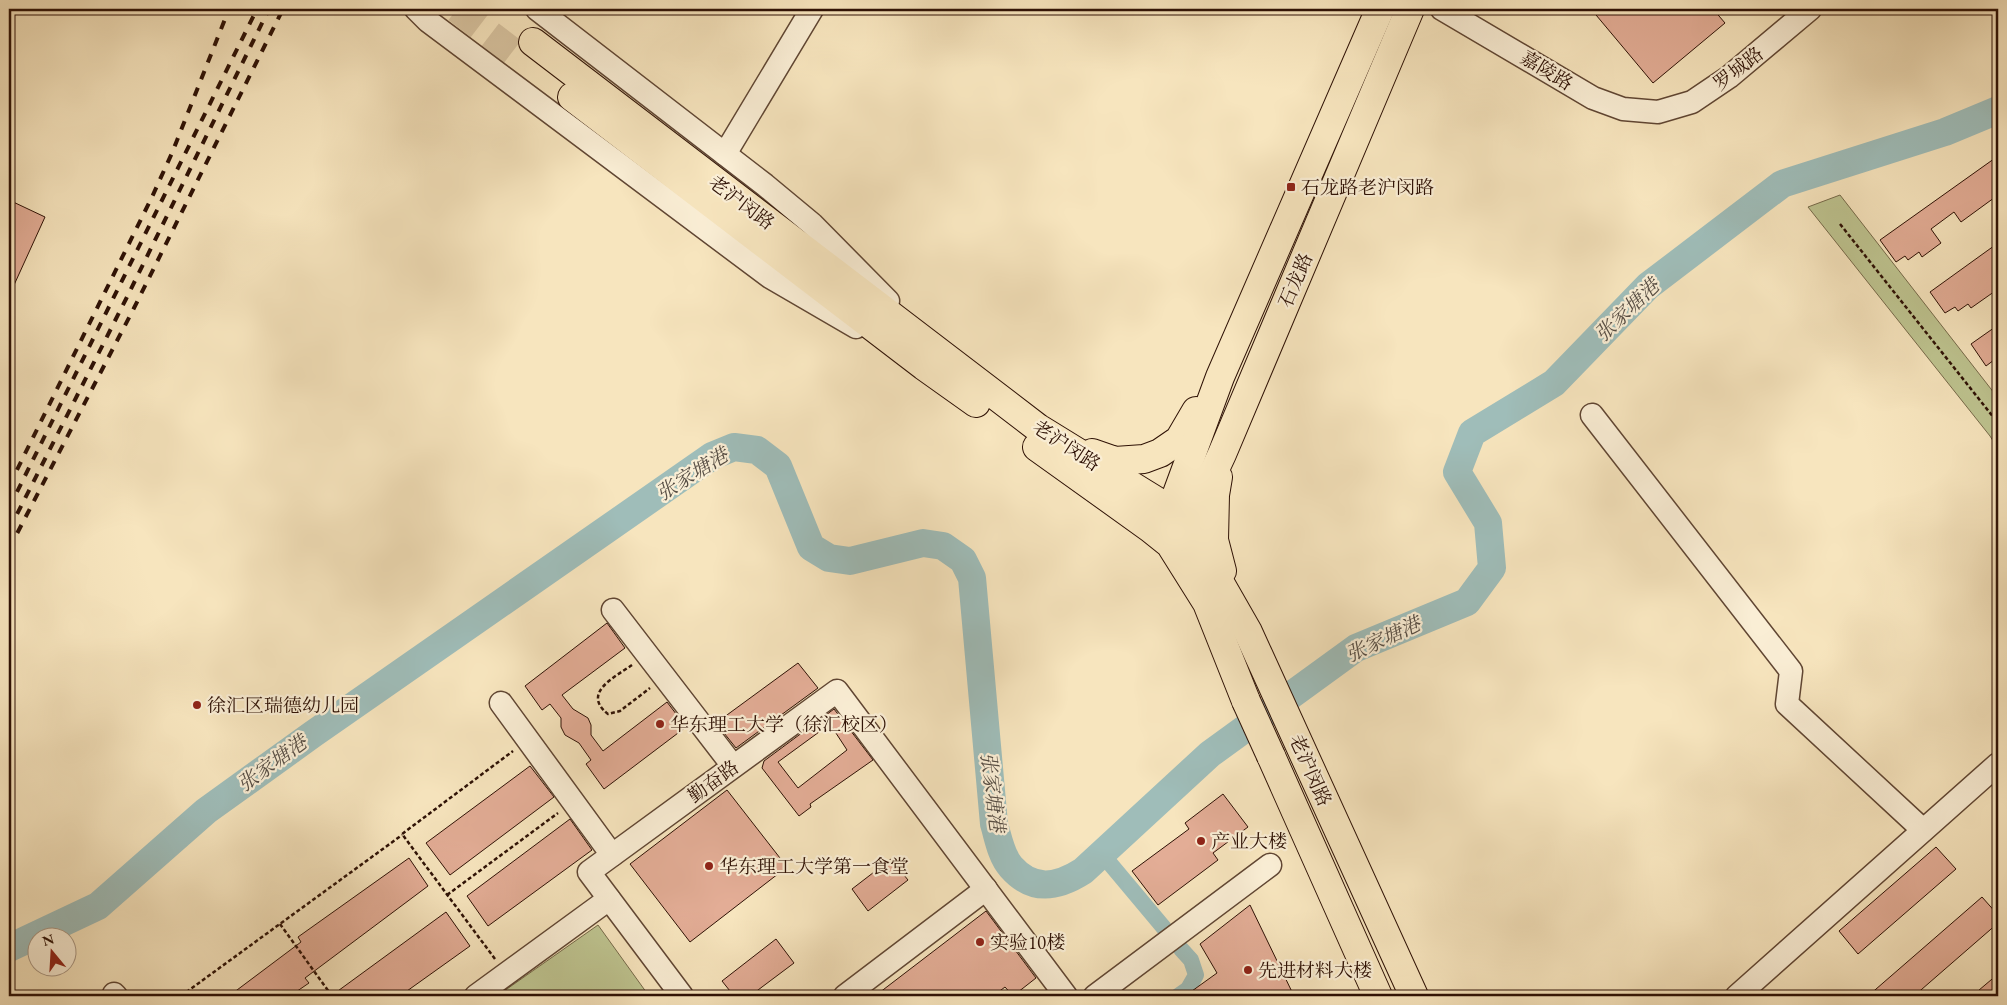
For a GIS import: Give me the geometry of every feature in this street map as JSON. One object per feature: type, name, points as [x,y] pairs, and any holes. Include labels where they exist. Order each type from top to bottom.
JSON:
[{"type":"main road","name":"石龙路","points":[[1170,527],[1220,377],[1380,9]]},
{"type":"main road","name":"石龙路","points":[[1170,527],[1222,454],[1410,9]]},
{"type":"main road","name":"老沪闵路","points":[[527,50],[930,358],[1170,527],[1207,603],[1246,702],[1378,996]]},
{"type":"main road","name":"老沪闵路","points":[[930,358],[1038,428],[1170,527],[1226,594],[1248,632],[1272,683],[1414,996]]},
{"type":"main road","points":[[1038,428],[1094,454],[1115,461],[1144,459],[1160,453],[1179,440],[1220,377]]},
{"type":"main road","points":[[1222,454],[1215,495],[1214,540],[1226,594]]},
{"type":"street","points":[[416,9],[428,21],[770,277],[930,358]]},
{"type":"street","points":[[537,9],[725,154],[812,224],[930,358]]},
{"type":"street","points":[[725,154],[812,9]]},
{"type":"street","name":"嘉陵路","points":[[1442,9],[1593,98],[1623,108],[1658,112]]},
{"type":"street","name":"罗城路","points":[[1658,112],[1692,102],[1729,77],[1810,9]]},
{"type":"street","points":[[1592,415],[1792,672],[1786,704],[1923,830]]},
{"type":"street","points":[[613,610],[733,766]]},
{"type":"street","name":"勤奋路","points":[[609,900],[589,872],[837,691],[986,889]]},
{"type":"street","points":[[501,703],[612,855]]},
{"type":"street","points":[[1737,996],[1998,764]]},
{"type":"street","points":[[1095,996],[1270,865]]},
{"type":"street","points":[[845,996],[986,889],[1066,996]]},
{"type":"street","points":[[476,996],[609,900],[682,996]]},
{"type":"path","points":[[1840,224],[1998,423]]},
{"type":"path","points":[[647,654],[602,688],[598,693],[597,701],[601,708],[608,714],[620,711],[665,677]]},
{"type":"path","points":[[181,996],[528,739]]},
{"type":"path","points":[[447,895],[573,802]]},
{"type":"path","points":[[402,834],[506,975]]},
{"type":"path","points":[[280,924],[332,996]]},
{"type":"green space","points":[[1840,195],[1998,398],[1998,449],[1990,436],[1808,207]]},
{"type":"green space","points":[[598,925],[649,996],[497,996]]},
{"type":"building","points":[[1591,9],[1713,9],[1725,23],[1653,83]]},
{"type":"building","points":[[1998,156],[1998,195],[1961,222],[1954,212],[1931,229],[1941,243],[1922,257],[1919,252],[1908,260],[1905,256],[1896,262],[1880,240]]},
{"type":"building","points":[[9,200],[45,217],[9,296]]},
{"type":"building","points":[[1998,243],[1998,289],[1971,308],[1968,304],[1958,311],[1955,307],[1945,313],[1930,292]]},
{"type":"building","points":[[1998,325],[1998,357],[1986,366],[1971,344]]},
{"type":"building","points":[[607,623],[625,648],[562,695],[573,709],[588,718],[591,725],[591,735],[603,751],[667,702],[686,727],[604,789],[586,764],[591,760],[579,743],[565,735],[561,727],[561,718],[550,704],[542,710],[525,686]]},
{"type":"building","points":[[798,663],[818,688],[736,748],[716,723]]},
{"type":"building","points":[[834,709],[873,760],[810,804],[811,807],[799,816],[762,768],[764,761]],"holes":[[[830,724],[847,750],[798,788],[778,762]]]},
{"type":"building","points":[[530,766],[554,797],[450,875],[426,843]]},
{"type":"building","name":"华东理工大学第一食堂","points":[[727,790],[787,867],[690,942],[630,864]]},
{"type":"building","name":"产业大楼","points":[[1223,794],[1248,827],[1213,853],[1218,860],[1158,905],[1132,871],[1189,829],[1185,823]]},
{"type":"building","points":[[570,819],[592,850],[488,926],[467,896]]},
{"type":"building","points":[[1936,847],[1956,869],[1858,954],[1839,931]]},
{"type":"building","points":[[409,858],[428,886],[305,978],[309,983],[290,996],[229,996],[301,942],[298,937]]},
{"type":"building","points":[[891,859],[908,880],[868,911],[852,889]]},
{"type":"building","points":[[1982,897],[1998,915],[1998,923],[1914,996],[1868,996]]},
{"type":"building","name":"先进材料大楼","points":[[1250,905],[1294,996],[1185,996],[1217,973],[1200,944]]},
{"type":"building","name":"实验10楼","points":[[986,911],[1036,978],[1013,996],[1005,987],[993,996],[875,996]]},
{"type":"building","points":[[446,912],[470,946],[400,996],[331,996]]},
{"type":"building","points":[[776,939],[794,963],[750,996],[734,996],[722,981]]},
{"type":"building","points":[[1998,974],[1998,996],[1972,996]]},
{"type":"waterway","name":"张家塘港","points":[[9,948],[98,906],[206,811],[313,734],[712,456],[734,447],[757,450],[778,466],[811,547],[829,558],[850,561],[923,543],[943,546],[963,560],[972,578],[994,824],[1000,846],[1011,867],[1028,880],[1046,884],[1064,881],[1083,871],[1210,754],[1356,648],[1467,602],[1492,568],[1488,523],[1457,472],[1472,433],[1554,383],[1648,286],[1782,184],[1945,132],[1998,110]]},
{"type":"waterway","points":[[1102,854],[1164,928]]},
{"type":"waterway","points":[[1178,996],[1188,989],[1196,975],[1191,960],[1181,949]]},
{"type":"tunnel","points":[[457,9],[521,58]]},
{"type":"railway","points":[[9,486],[152,197],[172,153],[229,9]]},
{"type":"railway","points":[[9,508],[257,9]]},
{"type":"railway","points":[[9,530],[126,299],[269,9]]},
{"type":"railway","points":[[9,549],[134,308],[283,9]]},
{"type":"place","name":"石龙路老沪闵路","points":[[1291,187]]},
{"type":"place","name":"徐汇区瑞德幼儿园","points":[[197,705]]},
{"type":"place","name":"华东理工大学（徐汇校区）","points":[[660,724]]},
{"type":"place","name":"产业大楼","points":[[1201,841]]},
{"type":"place","name":"华东理工大学第一食堂","points":[[709,866]]},
{"type":"place","name":"实验10楼","points":[[980,942]]},
{"type":"place","name":"先进材料大楼","points":[[1248,970]]}]
